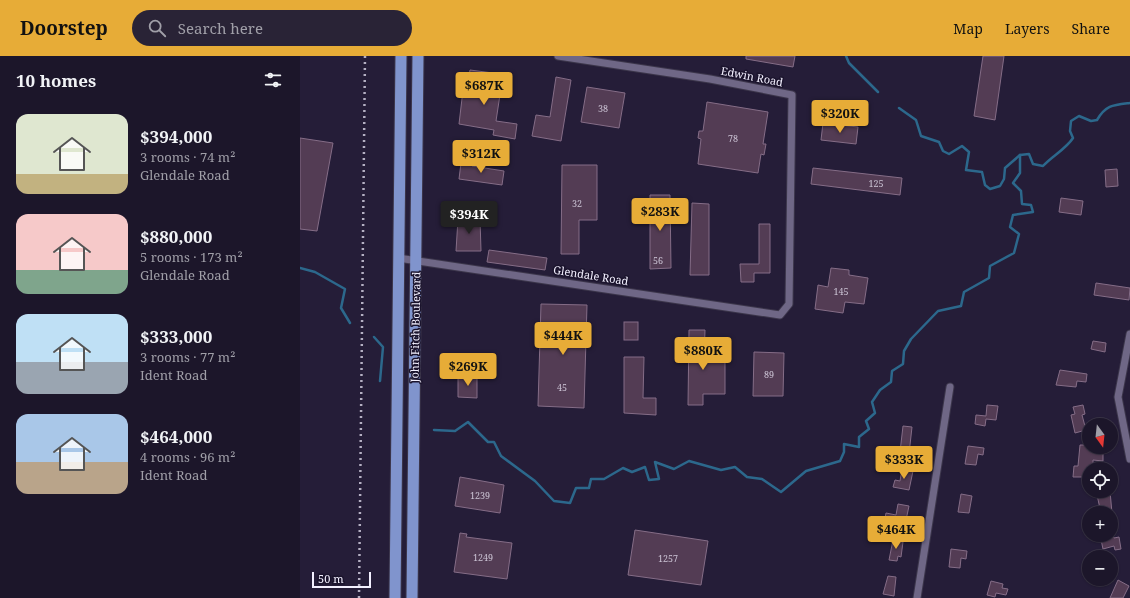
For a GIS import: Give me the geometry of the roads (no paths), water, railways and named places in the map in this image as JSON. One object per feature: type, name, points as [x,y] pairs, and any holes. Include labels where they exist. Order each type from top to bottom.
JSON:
[{"type":"highway","name":"John Fitch Boulevard","points":[[395,598],[400,56]]},
{"type":"highway","name":"John Fitch Boulevard","points":[[412,598],[418,56]]},
{"type":"street","name":"Edwin Road","points":[[558,56],[710,79],[792,95],[789,304],[780,315]]},
{"type":"street","name":"Glendale Road","points":[[398,258],[780,315]]},
{"type":"street","points":[[1130,334],[1118,397],[1130,459]]},
{"type":"street","points":[[917,598],[950,387]]},
{"type":"waterway","points":[[846,56],[849,63],[878,92]]},
{"type":"waterway","points":[[1020,155],[1029,154],[1033,164],[1043,166],[1067,146],[1073,138],[1070,131],[1071,121],[1079,116],[1091,121],[1097,120],[1100,115],[1110,107],[1130,103]]},
{"type":"waterway","points":[[899,108],[916,120],[921,136],[939,142],[943,151],[949,154],[962,146],[969,152],[966,170],[982,172],[985,185],[990,189],[1000,186],[1004,179],[1005,168],[1020,155]]},
{"type":"waterway","points":[[434,430],[455,431],[468,422],[488,442],[494,442],[501,456],[535,481],[554,501],[570,503],[576,488],[589,488],[591,479],[604,479],[623,468],[632,472],[645,467],[649,480],[659,479],[655,462],[674,469],[689,461],[721,470],[735,467],[747,477],[762,479],[781,492],[806,471],[840,461],[844,452],[844,444],[859,447],[859,437],[869,429],[866,421],[875,413],[872,402],[880,390],[891,382],[892,371],[903,364],[904,351],[911,339],[938,311],[961,306],[964,292],[989,278],[990,266],[1014,253],[1019,234],[1010,227],[1013,215],[1033,212],[1031,205],[1022,204],[1021,191],[1013,183],[1020,173],[1020,155]]},
{"type":"waterway","points":[[300,268],[315,272],[345,289],[341,308],[350,323]]},
{"type":"waterway","points":[[374,337],[383,347],[380,381]]},
{"type":"railway","points":[[359,598],[365,56]]}]
